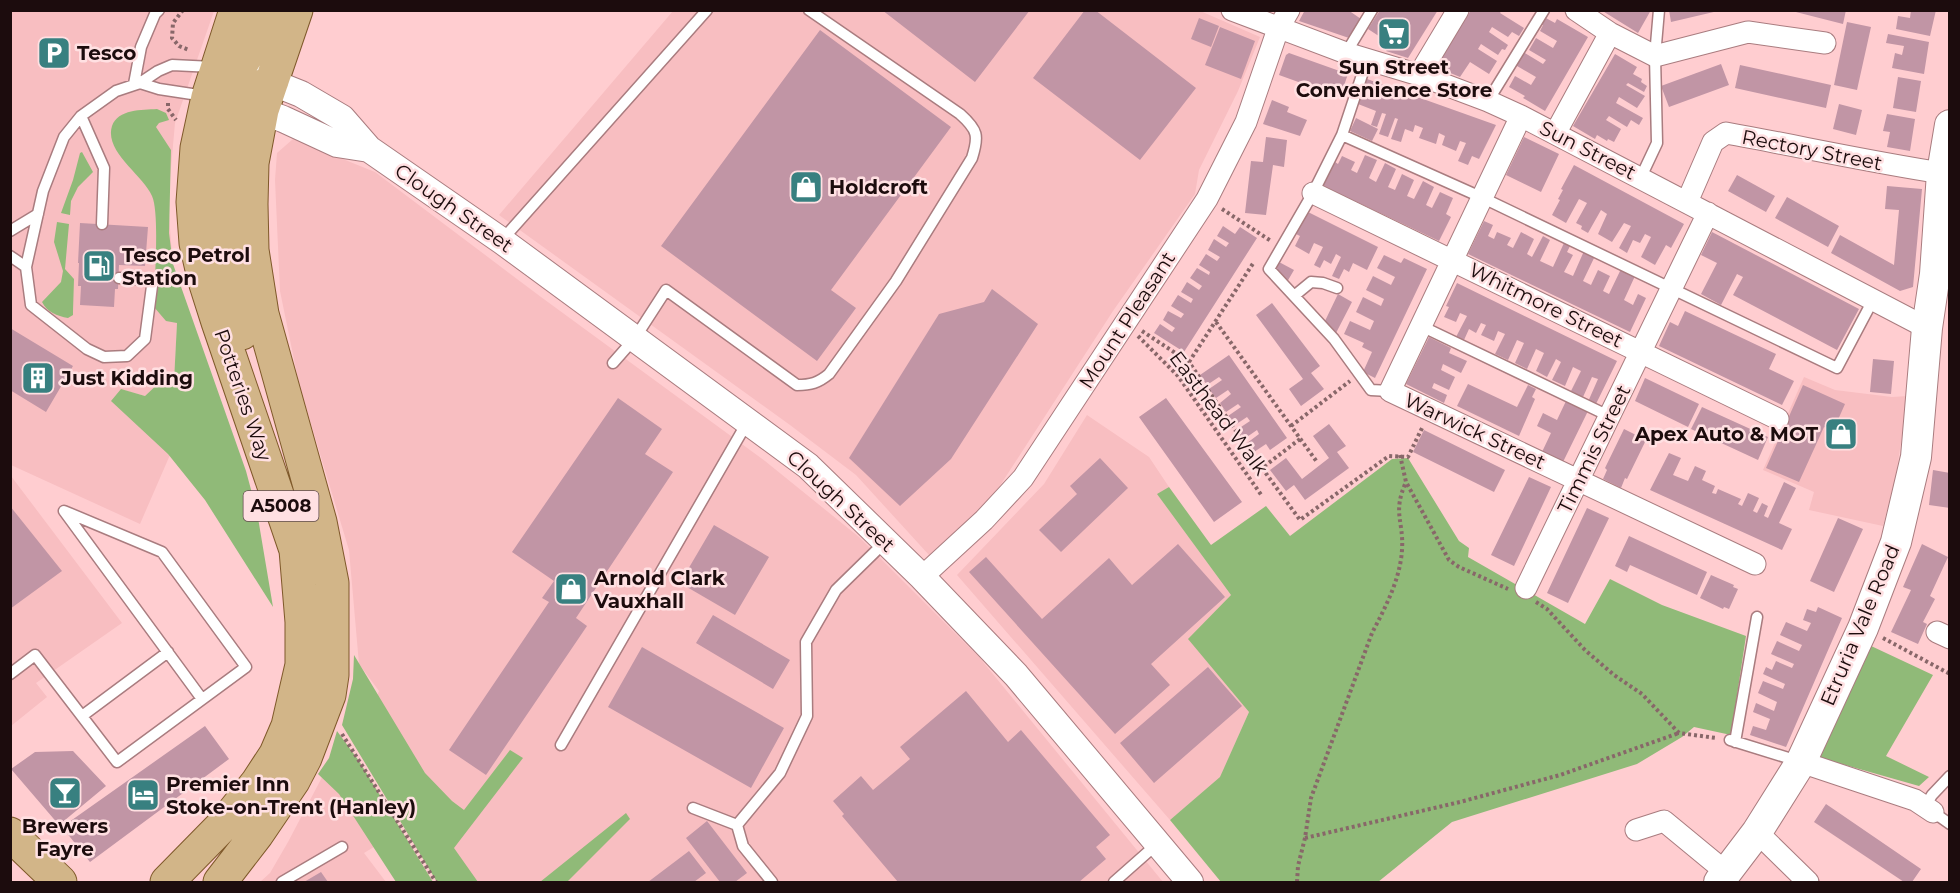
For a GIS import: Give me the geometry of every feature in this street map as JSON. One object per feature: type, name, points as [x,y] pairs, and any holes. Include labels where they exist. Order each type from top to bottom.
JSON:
[{"type":"main road","name":"Potteries Way","points":[[167,882],[223,825],[257,783],[276,754],[288,726],[302,665],[302,622],[296,550],[218,322],[196,243],[194,202],[197,148],[221,78],[236,10]]},
{"type":"main road","name":"A5008","points":[[221,78],[260,32],[266,10]]},
{"type":"main road","name":"A5008","points":[[292,25],[258,98],[232,124],[228,146],[225,204],[230,278],[252,377],[278,468],[296,550]]},
{"type":"main road","name":"Potteries Way","points":[[220,882],[257,834],[293,781],[325,708],[332,675],[332,584],[320,522],[262,315],[252,250],[252,163],[258,98]]},
{"type":"main road","name":"Etruria Vale Road","points":[[1723,878],[1757,832],[1801,762],[1863,628],[1896,542],[1916,457],[1927,328],[1944,237],[1942,173],[1950,125]]},
{"type":"main road","points":[[10,834],[60,882]]},
{"type":"main road","points":[[202,882],[257,834]]},
{"type":"main road","points":[[10,856],[29,882]]},
{"type":"street","name":"Sun Street","points":[[1232,10],[1346,54],[1419,75],[1488,101],[1556,132],[1927,328]]},
{"type":"street","name":"Mount Pleasant","points":[[922,577],[984,520],[1023,478],[1207,199],[1246,122],[1278,29],[1289,10]]},
{"type":"street","points":[[1419,75],[1458,10]]},
{"type":"street","points":[[1576,10],[1610,33],[1655,56],[1748,32],[1825,43]]},
{"type":"street","points":[[1556,132],[1610,33]]},
{"type":"street","name":"Clough Street","points":[[221,78],[258,98]]},
{"type":"street","name":"Clough Street","points":[[221,78],[337,144],[369,149],[502,241],[808,466],[922,577],[1016,675],[1190,882]]},
{"type":"street","points":[[1390,391],[1521,116]]},
{"type":"street","name":"Rectory Street","points":[[1688,201],[1713,142],[1726,133],[1942,173]]},
{"type":"street","name":"Whitmore Street","points":[[1313,193],[1778,419]]},
{"type":"street","name":"Timmis Street","points":[[1523,593],[1708,213]]},
{"type":"street","name":"Warwick Street","points":[[1390,391],[1755,564]]},
{"type":"street","points":[[1801,762],[1915,800],[1936,814]]},
{"type":"street","points":[[1636,830],[1664,820],[1723,878]]},
{"type":"street","points":[[1757,832],[1808,882]]},
{"type":"lane","points":[[137,83],[141,47],[155,14],[159,10]]},
{"type":"lane","points":[[502,241],[707,10]]},
{"type":"lane","points":[[613,363],[635,338],[666,290],[797,385],[810,385],[820,381],[830,374],[896,281],[972,159],[978,140],[971,124],[960,114],[809,10]]},
{"type":"lane","points":[[1346,54],[1372,10]]},
{"type":"lane","points":[[1488,101],[1544,10]]},
{"type":"lane","points":[[1641,177],[1657,143],[1655,56],[1659,10]]},
{"type":"lane","points":[[1366,60],[1342,135],[1313,193],[1269,268],[1334,339],[1371,390],[1390,391]]},
{"type":"lane","points":[[119,278],[148,280],[152,286],[145,339],[127,356],[104,357],[87,349],[31,305],[26,267],[43,191],[64,137],[81,116],[116,91],[137,83],[158,70],[172,65],[221,78]]},
{"type":"lane","points":[[137,83],[159,89],[221,78]]},
{"type":"lane","points":[[81,116],[104,168],[102,224]]},
{"type":"lane","points":[[1342,135],[1483,198],[1837,369],[1873,300]]},
{"type":"lane","points":[[10,231],[38,214]]},
{"type":"lane","points":[[10,256],[26,267]]},
{"type":"lane","points":[[10,266],[26,267]]},
{"type":"lane","points":[[1294,296],[1311,282],[1337,288]]},
{"type":"lane","points":[[1421,326],[1609,416]]},
{"type":"lane","points":[[561,745],[748,421]]},
{"type":"lane","points":[[10,674],[35,655],[117,762],[246,667],[162,552],[64,511],[202,699]]},
{"type":"lane","points":[[737,825],[780,773],[807,716],[806,642],[836,590],[885,541]]},
{"type":"lane","points":[[1757,617],[1732,741],[1801,762]]},
{"type":"lane","points":[[82,716],[168,652]]},
{"type":"lane","points":[[1936,814],[1950,776]]},
{"type":"lane","points":[[693,808],[737,825]]},
{"type":"lane","points":[[737,825],[743,846],[770,882]]},
{"type":"lane","points":[[1114,882],[1157,844]]},
{"type":"lane","points":[[282,882],[342,847]]},
{"type":"path","points":[[183,10],[173,23],[172,38],[179,46],[187,49]]},
{"type":"path","points":[[1207,199],[1268,240],[1284,243]]},
{"type":"path","points":[[1189,362],[1257,258]]},
{"type":"path","points":[[1126,322],[1189,362],[1255,459]]},
{"type":"path","name":"Easthead Walk","points":[[1126,322],[1178,376],[1262,496]]},
{"type":"path","points":[[1216,322],[1317,462]]},
{"type":"path","points":[[1291,426],[1360,374]]},
{"type":"path","points":[[1300,439],[1262,468],[1300,520],[1389,456],[1408,457],[1431,410]]},
{"type":"path","points":[[1400,455],[1406,482],[1449,560],[1459,567],[1523,593],[1547,609],[1585,650],[1614,675],[1642,694],[1679,733]]},
{"type":"path","points":[[1297,882],[1311,798],[1372,633],[1385,608],[1399,570],[1402,550],[1398,512],[1400,497],[1406,482]]},
{"type":"path","points":[[1863,628],[1950,674]]},
{"type":"path","points":[[325,708],[436,882]]},
{"type":"path","points":[[1305,838],[1460,802],[1560,775],[1679,733],[1732,741]]},
{"type":"shaded area","points":[[1198,10],[1260,37],[1238,91],[1199,170],[1195,194],[1113,311],[992,498],[929,555],[856,475],[499,215],[673,11]]},
{"type":"shaded area","points":[[11,11],[214,11],[175,123],[168,201],[177,323],[174,382],[162,380],[145,396],[123,390],[173,448],[140,524],[11,465]]},
{"type":"shaded area","points":[[293,139],[375,172],[765,461],[859,537],[979,657],[1163,882],[472,882],[374,704],[379,691],[359,664],[349,550],[299,384],[280,291],[275,180],[277,153]]},
{"type":"shaded area","name":"Apex Auto & MOT","points":[[1804,377],[1835,390],[1892,397],[1908,396],[1896,475],[1883,526],[1809,510],[1814,492],[1763,470]]},
{"type":"shaded area","points":[[1087,415],[1149,457],[1169,487],[1158,495],[1231,595],[1189,639],[1249,712],[1220,778],[1170,820],[957,575],[1044,484]]},
{"type":"shaded area","points":[[11,476],[122,623],[36,683],[47,697],[11,726]]},
{"type":"shaded area","points":[[330,762],[382,842],[364,853],[386,882],[260,882],[270,873]]},
{"type":"green space","points":[[157,109],[166,113],[169,120],[159,123],[156,127],[171,150],[169,233],[173,264],[246,471],[257,512],[273,607],[205,500],[168,454],[111,401],[121,389],[145,396],[162,380],[174,381],[177,323],[166,321],[154,307],[156,218],[152,196],[119,154],[111,136],[112,126],[119,116],[138,110]]},
{"type":"green space","points":[[82,152],[93,172],[78,187],[71,201],[70,215],[61,213],[80,153]]},
{"type":"green space","points":[[57,222],[69,224],[65,269],[74,279],[73,315],[68,318],[53,313],[42,302],[61,282],[63,271],[54,242]]},
{"type":"green space","points":[[1408,458],[1459,541],[1469,548],[1468,557],[1585,624],[1610,579],[1662,605],[1746,636],[1731,735],[1694,727],[1682,737],[1637,764],[1452,822],[1378,882],[1221,882],[1170,820],[1220,777],[1249,712],[1188,639],[1231,595],[1157,494],[1169,487],[1211,545],[1266,506],[1290,536],[1392,459]]},
{"type":"green space","points":[[1869,645],[1933,675],[1886,756],[1929,777],[1919,786],[1817,757]]},
{"type":"green space","points":[[354,655],[425,773],[464,810],[510,750],[523,758],[454,848],[478,882],[437,882],[342,725],[353,679]]},
{"type":"green space","points":[[337,731],[359,761],[433,882],[396,882],[339,794],[318,774],[329,758]]},
{"type":"green space","points":[[626,813],[630,819],[567,882],[540,882]]},
{"type":"building","points":[[882,10],[1030,10],[975,82]]},
{"type":"building","points":[[1085,10],[1095,10],[1196,88],[1140,160],[1033,78]]},
{"type":"building","points":[[1305,10],[1348,10],[1361,19],[1349,38],[1299,21]]},
{"type":"building","points":[[1380,10],[1438,10],[1408,58],[1386,51],[1391,44],[1368,29]]},
{"type":"building","points":[[1471,10],[1502,10],[1500,13],[1524,28],[1519,36],[1512,32],[1508,37],[1492,27],[1489,32],[1508,45],[1505,50],[1502,49],[1498,55],[1481,44],[1478,49],[1497,61],[1489,74],[1470,62],[1460,77],[1436,67]]},
{"type":"building","points":[[1601,10],[1651,10],[1638,33]]},
{"type":"building","points":[[1669,10],[1718,10],[1718,11],[1671,22]]},
{"type":"building","points":[[1788,10],[1846,10],[1843,24]]},
{"type":"building","points":[[1911,10],[1936,10],[1930,36],[1896,29],[1898,16],[1910,18]]},
{"type":"building","points":[[1544,17],[1555,23],[1557,19],[1588,37],[1545,111],[1509,87],[1515,76],[1531,85],[1536,77],[1512,63],[1520,50],[1543,64],[1546,60],[1529,50],[1536,38],[1553,48],[1557,41],[1540,31],[1543,25],[1540,24]]},
{"type":"building","points":[[1199,18],[1219,26],[1211,47],[1191,39]]},
{"type":"building","points":[[1847,22],[1871,27],[1857,90],[1834,85]]},
{"type":"building","points":[[1220,27],[1255,41],[1241,79],[1205,65]]},
{"type":"building","name":"Holdcroft","points":[[820,30],[951,127],[831,290],[856,308],[817,361],[661,246]]},
{"type":"building","points":[[1888,34],[1929,42],[1924,74],[1892,68],[1895,53],[1902,55],[1904,46],[1886,43]]},
{"type":"building","points":[[1289,53],[1348,74],[1340,97],[1279,75],[1286,55]]},
{"type":"building","points":[[1615,54],[1637,67],[1633,74],[1642,79],[1641,82],[1647,86],[1644,92],[1628,83],[1626,85],[1645,96],[1637,108],[1619,97],[1616,103],[1643,118],[1639,125],[1631,120],[1627,127],[1609,116],[1606,120],[1621,129],[1614,142],[1597,135],[1595,139],[1573,126]]},
{"type":"building","points":[[1721,64],[1729,85],[1669,107],[1661,86]]},
{"type":"building","points":[[1740,65],[1831,85],[1826,108],[1735,88]]},
{"type":"building","points":[[1898,77],[1921,81],[1916,112],[1893,108]]},
{"type":"building","points":[[1367,79],[1496,125],[1479,159],[1472,156],[1468,165],[1458,161],[1466,143],[1460,141],[1456,151],[1442,145],[1445,136],[1439,133],[1436,144],[1419,138],[1423,128],[1415,125],[1413,132],[1405,129],[1401,142],[1391,139],[1398,119],[1395,118],[1388,137],[1379,134],[1386,114],[1382,113],[1377,127],[1371,125],[1376,111],[1358,104]]},
{"type":"building","points":[[1272,100],[1289,107],[1287,112],[1307,120],[1300,136],[1263,124]]},
{"type":"building","points":[[1839,104],[1862,110],[1856,135],[1833,129]]},
{"type":"building","points":[[1887,114],[1915,119],[1910,151],[1887,147],[1890,132],[1883,131]]},
{"type":"building","points":[[1356,118],[1378,129],[1372,141],[1350,131]]},
{"type":"building","points":[[1266,137],[1287,140],[1284,167],[1273,165],[1266,215],[1245,213],[1251,161],[1263,162]]},
{"type":"building","points":[[1524,137],[1559,154],[1541,192],[1506,175]]},
{"type":"building","points":[[1365,155],[1377,160],[1369,178],[1376,182],[1385,163],[1396,169],[1388,187],[1395,190],[1402,174],[1414,180],[1407,196],[1414,199],[1423,181],[1434,187],[1426,205],[1432,208],[1440,192],[1453,198],[1446,214],[1451,217],[1439,241],[1323,186],[1335,162],[1338,164],[1342,156],[1355,162],[1351,170],[1357,173]]},
{"type":"building","points":[[1574,165],[1684,224],[1671,248],[1666,245],[1655,265],[1641,257],[1651,237],[1645,234],[1640,243],[1633,240],[1627,253],[1619,248],[1631,226],[1624,223],[1612,242],[1598,234],[1607,214],[1601,210],[1588,233],[1581,229],[1582,226],[1576,223],[1587,203],[1579,199],[1566,223],[1552,215],[1560,200],[1558,199],[1563,190],[1561,189]]},
{"type":"building","points":[[1737,175],[1775,196],[1766,212],[1728,191]]},
{"type":"building","points":[[1887,186],[1922,189],[1913,287],[1900,291],[1831,253],[1840,235],[1894,265],[1899,210],[1885,209]]},
{"type":"building","points":[[1787,197],[1839,226],[1828,247],[1775,218]]},
{"type":"building","points":[[1306,211],[1378,247],[1367,270],[1353,263],[1349,272],[1344,269],[1339,279],[1332,276],[1341,257],[1336,254],[1331,264],[1324,260],[1320,268],[1314,265],[1323,247],[1314,243],[1309,254],[1295,246],[1300,236],[1292,232]]},
{"type":"building","points":[[1484,221],[1493,225],[1488,236],[1494,239],[1497,232],[1511,238],[1507,245],[1513,248],[1521,232],[1534,239],[1527,254],[1532,257],[1543,236],[1550,240],[1540,261],[1553,267],[1564,243],[1570,246],[1567,252],[1573,255],[1564,272],[1573,276],[1584,251],[1595,256],[1583,281],[1591,285],[1598,270],[1610,276],[1603,291],[1609,294],[1621,269],[1635,276],[1624,300],[1633,305],[1638,294],[1646,298],[1630,332],[1468,254]]},
{"type":"building","name":"Tesco Petrol Station","points":[[80,223],[148,227],[145,266],[119,265],[118,289],[115,289],[114,307],[80,305],[81,286],[78,286],[78,263]]},
{"type":"building","points":[[1223,226],[1235,234],[1240,227],[1257,238],[1184,352],[1154,333],[1160,324],[1172,332],[1175,328],[1163,320],[1168,311],[1181,318],[1184,314],[1171,306],[1178,295],[1191,303],[1193,299],[1181,292],[1187,282],[1199,290],[1202,286],[1190,278],[1197,268],[1209,275],[1210,272],[1199,265],[1206,254],[1217,261],[1220,257],[1208,250],[1214,239],[1226,247],[1229,243],[1217,236]]},
{"type":"building","points":[[1712,232],[1859,309],[1837,350],[1733,295],[1743,277],[1737,274],[1721,305],[1701,294],[1717,263],[1701,255]]},
{"type":"building","points":[[1384,255],[1401,263],[1404,258],[1427,269],[1375,378],[1363,372],[1372,352],[1362,347],[1364,343],[1344,334],[1350,321],[1370,330],[1374,321],[1356,312],[1363,297],[1381,306],[1384,299],[1366,290],[1373,276],[1391,285],[1395,277],[1377,268]]},
{"type":"building","points":[[1279,262],[1294,270],[1287,282],[1275,270]]},
{"type":"building","points":[[1457,283],[1617,361],[1594,408],[1587,404],[1598,379],[1592,377],[1583,397],[1571,391],[1581,371],[1573,367],[1565,386],[1552,380],[1561,362],[1556,359],[1547,377],[1536,371],[1544,353],[1536,349],[1527,369],[1515,363],[1524,343],[1517,340],[1508,360],[1495,354],[1505,334],[1498,331],[1494,341],[1481,335],[1486,325],[1481,323],[1476,333],[1469,329],[1464,340],[1456,337],[1467,316],[1460,313],[1456,322],[1444,317],[1449,307],[1446,306]]},
{"type":"building","points":[[992,289],[1038,324],[951,459],[900,506],[849,458],[939,314],[984,302]]},
{"type":"building","points":[[1338,294],[1352,302],[1336,333],[1325,321]]},
{"type":"building","points":[[1272,303],[1320,366],[1311,373],[1324,389],[1301,406],[1289,389],[1303,379],[1256,315]]},
{"type":"building","points":[[1685,311],[1776,354],[1769,369],[1794,381],[1782,405],[1659,346],[1670,322],[1678,326]]},
{"type":"building","name":"Just Kidding","points":[[10,328],[73,366],[46,412],[10,390]]},
{"type":"building","points":[[1429,337],[1451,348],[1449,353],[1467,361],[1461,373],[1443,364],[1441,370],[1455,377],[1449,390],[1434,383],[1432,388],[1447,395],[1444,403],[1406,384]]},
{"type":"building","points":[[1229,355],[1287,438],[1270,450],[1266,444],[1254,452],[1247,443],[1259,434],[1257,430],[1244,439],[1238,429],[1250,421],[1247,417],[1235,425],[1228,416],[1241,407],[1238,404],[1226,412],[1220,403],[1231,394],[1228,390],[1216,398],[1209,389],[1222,380],[1219,377],[1207,385],[1200,375]]},
{"type":"building","points":[[1873,359],[1894,361],[1891,394],[1870,392]]},
{"type":"building","points":[[1645,378],[1699,404],[1688,427],[1635,401]]},
{"type":"building","points":[[1468,384],[1517,407],[1528,385],[1536,389],[1532,397],[1535,399],[1519,436],[1457,406]]},
{"type":"building","points":[[1803,385],[1845,404],[1833,431],[1824,427],[1799,482],[1766,468]]},
{"type":"building","name":"Arnold Clark Vauxhall","points":[[618,398],[662,429],[645,454],[673,472],[576,618],[587,626],[486,775],[449,750],[549,602],[542,598],[554,581],[512,552]]},
{"type":"building","points":[[1166,398],[1242,502],[1214,522],[1139,417]]},
{"type":"building","points":[[1566,401],[1588,411],[1563,462],[1542,452],[1551,433],[1537,426],[1543,413],[1557,420]]},
{"type":"building","points":[[1702,407],[1768,437],[1758,460],[1691,429]]},
{"type":"building","points":[[1329,424],[1346,446],[1337,452],[1349,468],[1305,500],[1294,485],[1286,491],[1270,470],[1286,458],[1302,479],[1329,458],[1313,436]]},
{"type":"building","points":[[1624,429],[1646,440],[1621,488],[1603,479],[1607,470],[1605,468]]},
{"type":"building","points":[[1424,430],[1505,470],[1494,492],[1413,452]]},
{"type":"building","points":[[1669,453],[1681,458],[1673,475],[1688,481],[1695,466],[1706,471],[1702,480],[1715,486],[1712,493],[1716,494],[1718,489],[1741,499],[1738,504],[1742,506],[1748,493],[1759,498],[1753,511],[1757,513],[1762,503],[1768,506],[1764,516],[1768,518],[1784,482],[1796,488],[1779,523],[1792,529],[1782,550],[1650,490]]},
{"type":"building","points":[[1100,458],[1128,488],[1061,552],[1039,530],[1077,494],[1070,486]]},
{"type":"building","points":[[1933,470],[1950,473],[1950,508],[1929,505]]},
{"type":"building","points":[[1529,477],[1551,487],[1514,566],[1491,555]]},
{"type":"building","points":[[10,506],[62,571],[10,609]]},
{"type":"building","points":[[1587,508],[1609,518],[1568,603],[1547,593]]},
{"type":"building","points":[[1838,518],[1863,529],[1834,592],[1810,581]]},
{"type":"building","points":[[714,525],[769,557],[735,615],[680,583]]},
{"type":"building","points":[[1629,536],[1707,572],[1697,595],[1630,565],[1627,572],[1615,566]]},
{"type":"building","points":[[1178,544],[1225,597],[1151,664],[1170,685],[1115,734],[969,572],[986,557],[1042,619],[1109,558],[1132,585]]},
{"type":"building","points":[[1922,544],[1948,557],[1930,596],[1935,599],[1923,622],[1927,624],[1918,644],[1891,632],[1911,590],[1903,587]]},
{"type":"building","points":[[1711,575],[1738,589],[1729,609],[1724,607],[1723,609],[1700,598]]},
{"type":"building","points":[[1818,607],[1842,618],[1786,747],[1750,735],[1753,726],[1766,730],[1770,719],[1753,712],[1756,703],[1774,711],[1777,702],[1758,693],[1763,681],[1783,689],[1785,684],[1763,674],[1766,667],[1772,670],[1776,661],[1792,668],[1794,664],[1771,654],[1777,641],[1799,651],[1802,645],[1780,635],[1786,622],[1807,631],[1811,623],[1803,620],[1807,609],[1816,612]]},
{"type":"building","points":[[713,615],[790,660],[773,689],[696,643]]},
{"type":"building","points":[[642,647],[784,728],[751,788],[608,707]]},
{"type":"building","points":[[1208,667],[1242,706],[1154,783],[1120,743]]},
{"type":"building","points":[[966,691],[1008,742],[1021,730],[1110,835],[1096,847],[1106,859],[1079,882],[898,882],[842,816],[844,814],[833,801],[861,776],[873,790],[910,759],[900,747]]},
{"type":"building","name":"Premier Inn Stoke-on-Trent (Hanley)","points":[[205,726],[229,759],[90,862],[62,827]]},
{"type":"building","name":"Brewers Fayre","points":[[73,751],[106,786],[59,825],[11,769],[35,752]]},
{"type":"building","points":[[1826,804],[1921,869],[1912,882],[1904,882],[1814,822]]},
{"type":"building","points":[[707,821],[747,873],[735,882],[720,882],[686,838]]},
{"type":"building","points":[[689,851],[706,873],[694,882],[648,882]]},
{"type":"building","points":[[321,872],[328,882],[304,882]]},
{"type":"place","name":"Sun Street Convenience Store","points":[[1394,34]]},
{"type":"place","name":"Tesco","points":[[54,53]]},
{"type":"place","name":"Holdcroft","points":[[806,187]]},
{"type":"place","name":"Tesco Petrol Station","points":[[99,266]]},
{"type":"place","name":"Just Kidding","points":[[38,378]]},
{"type":"place","name":"Apex Auto & MOT","points":[[1841,434]]},
{"type":"place","name":"Arnold Clark Vauxhall","points":[[571,589]]},
{"type":"place","name":"Brewers Fayre","points":[[65,793]]},
{"type":"place","name":"Premier Inn Stoke-on-Trent (Hanley)","points":[[143,795]]}]
